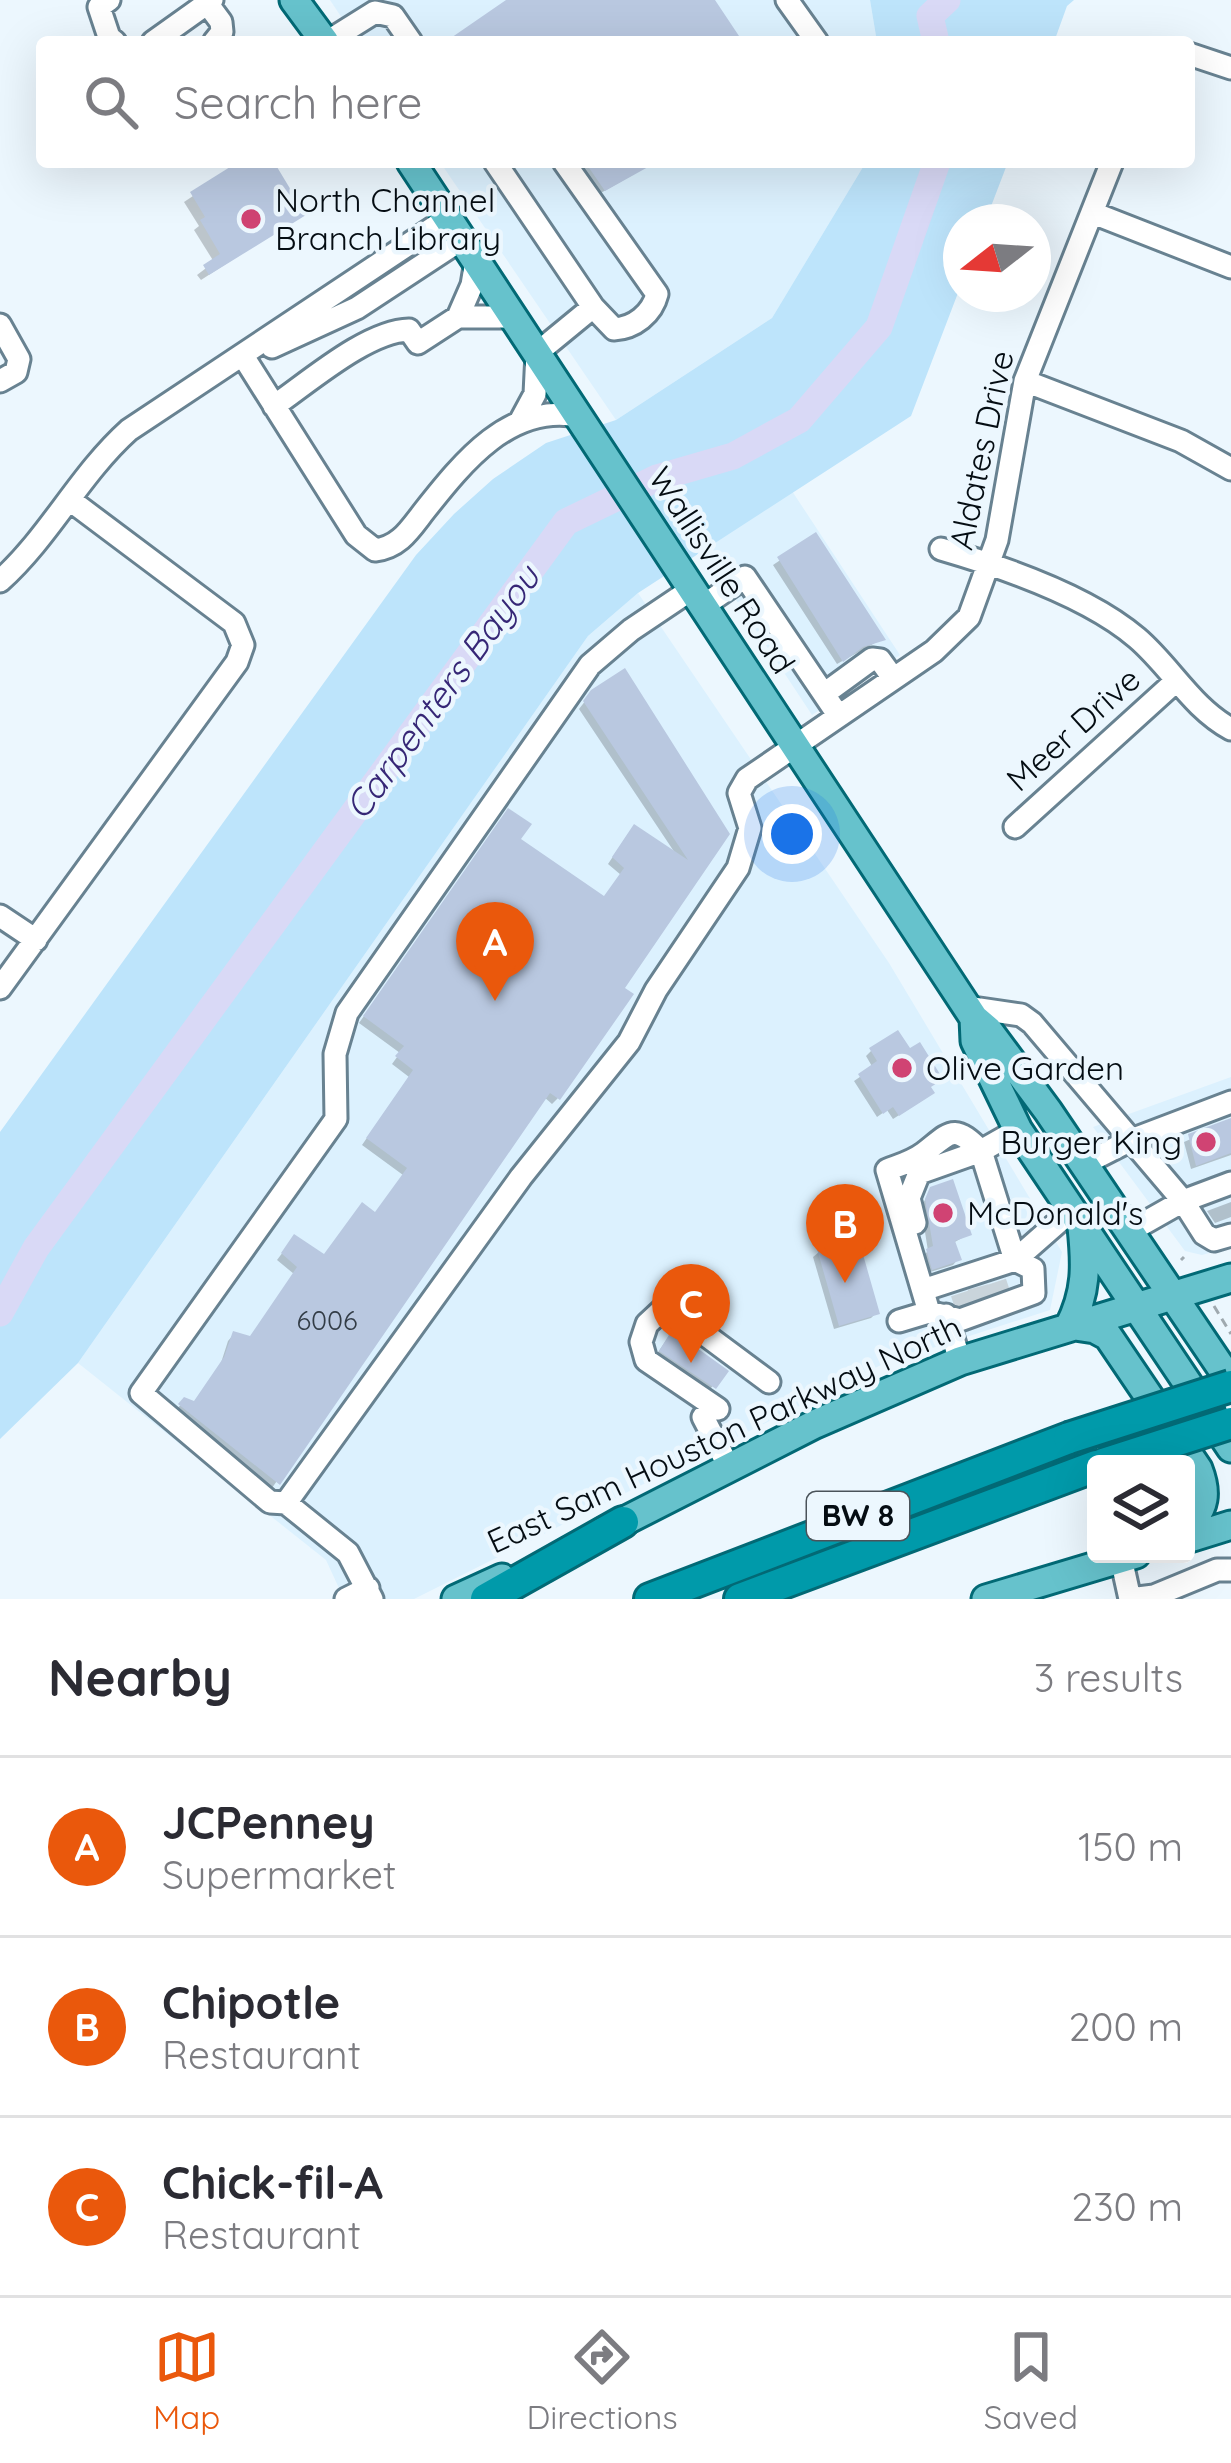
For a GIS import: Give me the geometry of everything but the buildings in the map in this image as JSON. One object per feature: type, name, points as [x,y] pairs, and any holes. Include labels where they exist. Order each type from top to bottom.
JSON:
[{"type":"highway","name":"BW 8","points":[[650,1599],[1069,1438],[1231,1384]]},
{"type":"highway","name":"BW 8","points":[[1131,1455],[1231,1423]]},
{"type":"highway","name":"BW 8","points":[[740,1599],[1087,1470]]},
{"type":"highway","points":[[486,1599],[622,1522]]},
{"type":"main road","points":[[294,0],[321,36]]},
{"type":"main road","name":"Wallisville Road","points":[[415,168],[970,1012],[988,1030],[1084,1164],[1231,1384]]},
{"type":"main road","name":"Wallisville Road","points":[[970,1012],[975,1041],[1018,1130],[1231,1448]]},
{"type":"main road","points":[[1077,1216],[1087,1274],[1071,1326],[1108,1336],[1189,1455]]},
{"type":"main road","name":"East Sam Houston Parkway North","points":[[456,1599],[622,1522],[814,1424],[960,1360],[1231,1278]]},
{"type":"main road","points":[[1195,1465],[1205,1487],[1195,1514]]},
{"type":"main road","points":[[1195,1536],[1231,1526]]},
{"type":"main road","points":[[986,1599],[1106,1563]]},
{"type":"street","points":[[109,0],[99,7],[109,36]]},
{"type":"street","points":[[788,0],[813,36]]},
{"type":"street","points":[[161,36],[209,2],[221,22],[219,36]]},
{"type":"street","points":[[336,36],[375,12],[393,16],[407,36]]},
{"type":"street","points":[[1195,56],[1231,68]]},
{"type":"street","points":[[499,168],[593,307],[614,328],[626,328],[654,306],[657,295],[568,168]]},
{"type":"street","name":"Aldates Drive","points":[[286,1503],[521,1177],[619,1056],[656,990],[738,868],[750,828],[740,794],[747,778],[934,651],[969,617],[991,564],[1025,381],[1110,168]]},
{"type":"street","points":[[1093,213],[1231,267]]},
{"type":"street","points":[[0,581],[40,542],[104,453],[129,430],[242,356],[281,344],[357,308],[462,240],[472,285],[458,317]]},
{"type":"street","points":[[242,356],[356,536],[375,550],[401,541],[476,451],[520,420],[535,394],[537,353],[593,307]]},
{"type":"street","points":[[274,406],[393,330],[409,330],[418,343],[458,317],[513,317]]},
{"type":"street","points":[[0,325],[19,359],[16,372],[0,381]]},
{"type":"street","points":[[1025,381],[1181,441],[1231,469]]},
{"type":"street","points":[[520,420],[561,413],[578,416]]},
{"type":"street","points":[[0,988],[237,662],[242,636],[234,623],[70,500]]},
{"type":"street","points":[[941,549],[991,564],[1114,621],[1231,729]]},
{"type":"street","points":[[346,1599],[370,1594],[348,1553],[286,1503],[270,1502],[141,1393],[336,1119],[334,1054],[347,1013],[590,665],[631,630],[746,577],[838,716]]},
{"type":"street","points":[[824,694],[872,659],[880,660],[893,678]]},
{"type":"street","name":"Meer Drive","points":[[1015,827],[1176,680]]},
{"type":"street","points":[[0,916],[36,940]]},
{"type":"street","points":[[970,1012],[1021,1015],[1031,1023],[1183,1201],[1204,1234],[1214,1240],[1231,1235]]},
{"type":"street","points":[[1084,1164],[1131,1140],[1231,1102]]},
{"type":"street","points":[[1018,1130],[981,1151],[919,1173],[908,1198],[918,1234],[970,1295],[1026,1338]]},
{"type":"street","points":[[960,1360],[970,1295],[886,1170],[910,1162],[955,1132],[981,1151],[1015,1259],[1033,1269],[1036,1282],[1034,1293],[970,1295]]},
{"type":"street","points":[[1130,1231],[1183,1201],[1231,1183]]},
{"type":"street","points":[[899,1322],[970,1295],[1077,1216]]},
{"type":"street","points":[[729,1467],[711,1413],[646,1360],[641,1342],[647,1324],[661,1311],[672,1310],[769,1382]]},
{"type":"street","points":[[1129,1563],[1130,1599],[1155,1597],[1217,1570],[1231,1570]]},
{"type":"path","points":[[1210,1300],[1231,1334]]},
{"type":"shaded area","points":[[330,0],[870,0],[876,36],[354,36]]},
{"type":"shaded area","points":[[870,0],[1074,0],[1067,6],[1056,36],[876,36]]},
{"type":"shaded area","points":[[444,168],[862,168],[772,318],[616,420]]},
{"type":"shaded area","points":[[862,168],[1006,168],[992,204],[943,204],[943,312],[951,312],[911,416],[638,593],[588,636],[78,1363],[0,1439],[0,1132],[416,555],[493,479],[546,443],[616,420],[772,318]]},
{"type":"shaded area","points":[[792,491],[900,655],[812,715],[703,550]]},
{"type":"shaded area","points":[[638,593],[889,963],[1062,1252],[1050,1310],[883,1364],[414,1599],[344,1599],[326,1560],[78,1363],[588,636]]},
{"type":"shaded area","points":[[1231,1077],[1231,1247],[1202,1255],[1185,1251],[1093,1127]]},
{"type":"waterway","name":"Carpenters Bayou","points":[[935,36],[930,16],[947,0]]},
{"type":"waterway","name":"Carpenters Bayou","points":[[0,1313],[36,1248],[566,522],[657,478],[733,456],[799,420],[879,327],[935,168]]},
{"type":"tunnel","points":[[996,1282],[1001,1297]]},
{"type":"tunnel","points":[[978,1287],[982,1302]]},
{"type":"tunnel","points":[[961,1293],[966,1308]]},
{"type":"place","name":"North Channel Branch Library","points":[[251,219]]},
{"type":"place","name":"JCPenney","points":[[495,1001]]},
{"type":"place","name":"Olive Garden","points":[[902,1068]]},
{"type":"place","name":"Burger King","points":[[1206,1142]]},
{"type":"place","name":"McDonald's","points":[[943,1213]]},
{"type":"place","name":"Chipotle","points":[[845,1283]]},
{"type":"place","name":"Chick-fil-A","points":[[691,1363]]}]
